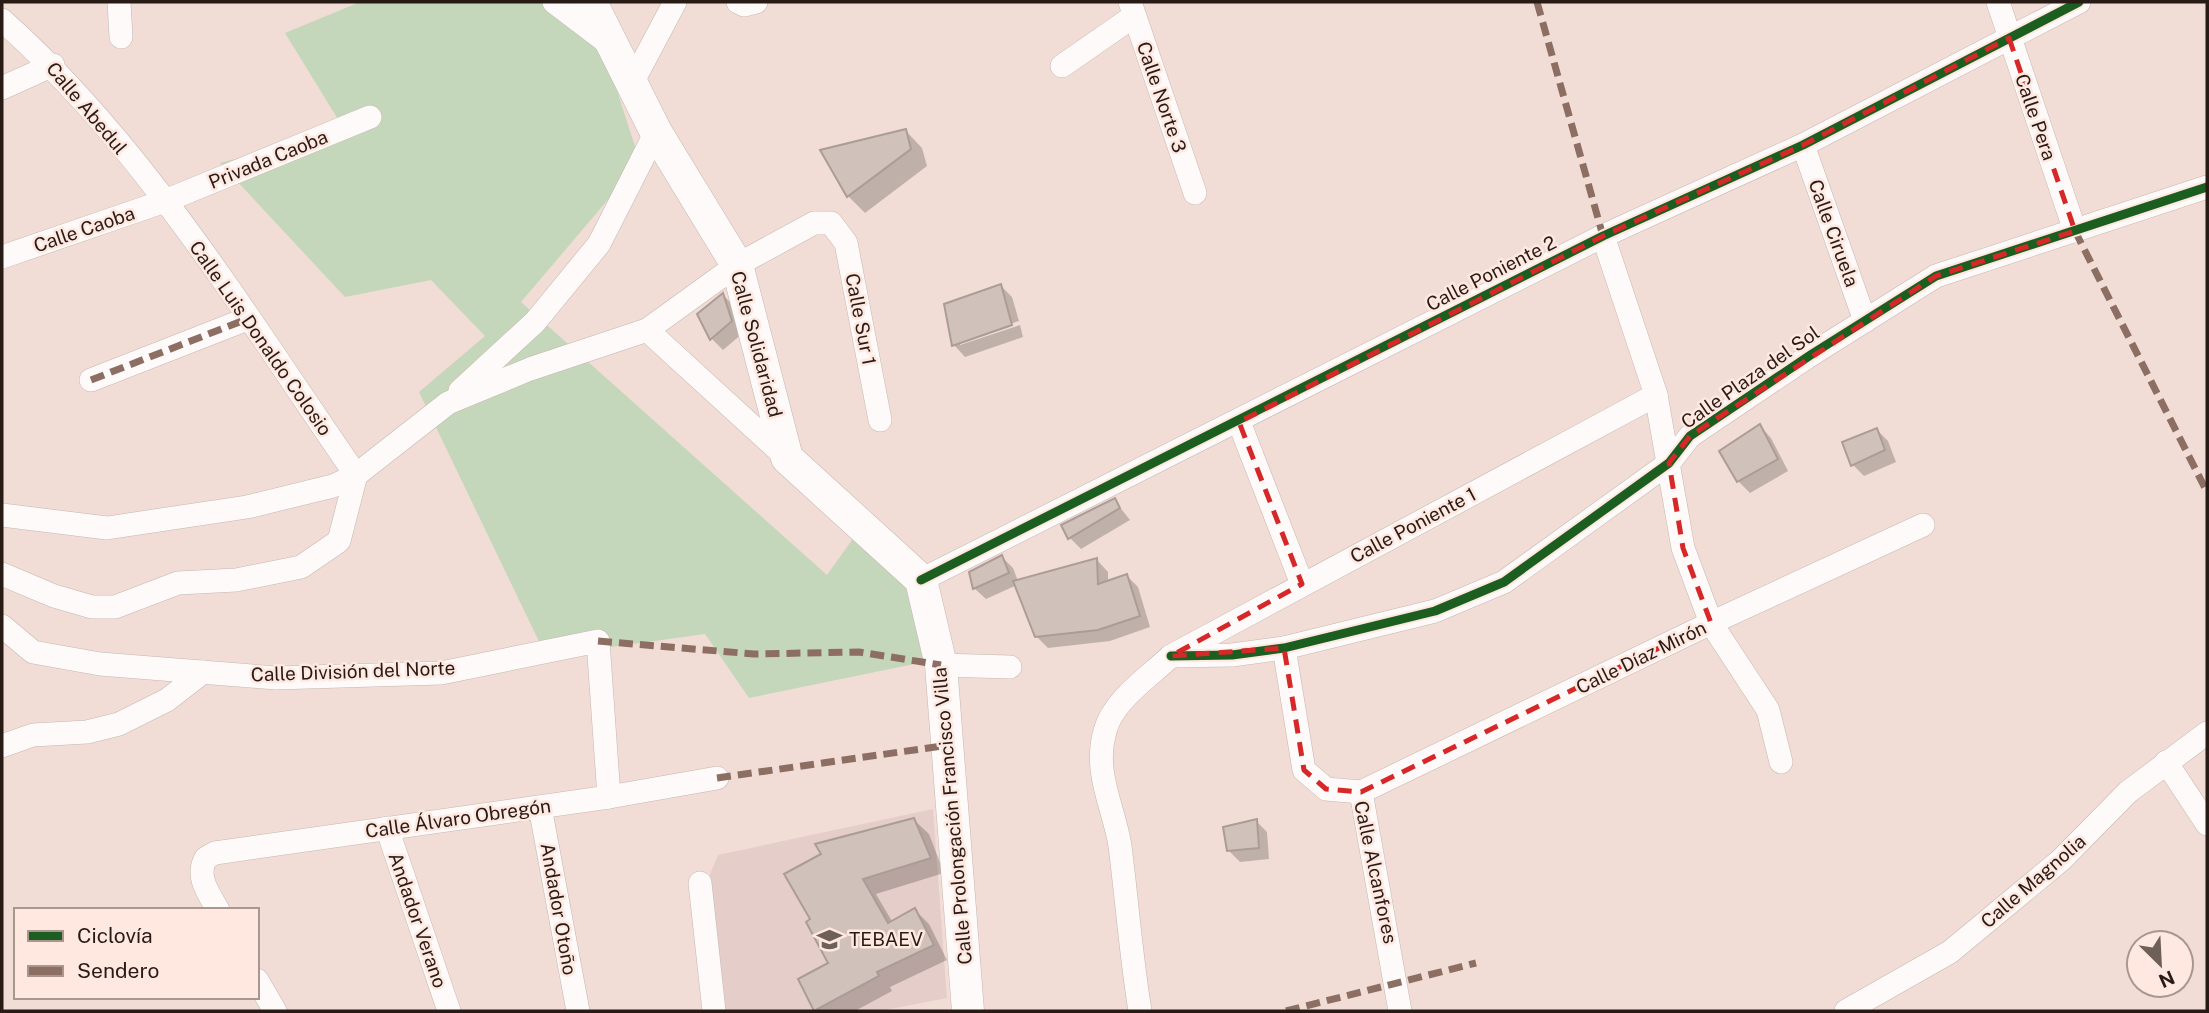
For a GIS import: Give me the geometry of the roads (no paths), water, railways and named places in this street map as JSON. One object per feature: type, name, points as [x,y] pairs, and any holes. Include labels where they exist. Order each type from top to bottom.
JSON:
[{"type":"main road","name":"Calle Solidaridad","points":[[591,2],[656,132],[737,265],[787,458]]},
{"type":"main road","points":[[787,458],[921,580]]},
{"type":"main road","name":"Calle Prolongación Francisco Villa","points":[[921,580],[941,665],[968,1011]]},
{"type":"street","points":[[119,2],[121,37]]},
{"type":"street","points":[[554,2],[613,47]]},
{"type":"street","points":[[632,83],[675,2]]},
{"type":"street","points":[[738,2],[744,5],[756,2]]},
{"type":"street","name":"Calle Pera","points":[[1998,2],[2075,231]]},
{"type":"street","name":"Calle Poniente 2","points":[[921,580],[1239,422],[1603,236],[1803,145],[2079,2]]},
{"type":"street","points":[[1062,65],[1132,9]]},
{"type":"street","name":"Calle Norte 3","points":[[1132,9],[1195,193]]},
{"type":"street","name":"Calle Abedul","points":[[2,20],[52,65],[165,201]]},
{"type":"street","points":[[2,88],[52,65]]},
{"type":"street","name":"Privada Caoba","points":[[165,201],[370,117]]},
{"type":"street","points":[[2,515],[107,528],[308,494],[356,475],[448,403],[535,322],[599,244],[656,132]]},
{"type":"street","name":"Calle Ciruela","points":[[1803,145],[1866,320]]},
{"type":"street","name":"Calle Plaza del Sol","points":[[1171,656],[1232,655],[1284,648],[1435,611],[1504,582],[1669,463],[1690,436],[1936,276],[2207,187]]},
{"type":"street","name":"Calle Caoba","points":[[2,257],[165,201]]},
{"type":"street","name":"Calle Luis Donaldo Colosio","points":[[165,201],[356,475]]},
{"type":"street","name":"Calle Sur 1","points":[[737,265],[814,223],[831,223],[846,243],[880,420]]},
{"type":"street","points":[[1603,236],[1656,395],[1683,548],[1711,623],[1768,710],[1781,762]]},
{"type":"street","points":[[448,403],[530,369],[647,330],[737,265]]},
{"type":"street","points":[[91,380],[247,319]]},
{"type":"street","points":[[647,330],[787,458]]},
{"type":"street","name":"Calle Poniente 1","points":[[1140,1011],[1129,942],[1119,843],[1100,765],[1105,729],[1123,700],[1171,656],[1656,395]]},
{"type":"street","points":[[1239,422],[1302,584]]},
{"type":"street","points":[[2,574],[54,596],[92,607],[115,607],[178,583],[236,580],[300,567],[339,541],[356,475]]},
{"type":"street","name":"Calle Díaz Mirón","points":[[1362,792],[1711,623],[1923,525]]},
{"type":"street","name":"Calle División del Norte","points":[[2,626],[33,652],[100,664],[276,678],[440,673],[598,641],[609,797]]},
{"type":"street","name":"Calle Alcanfores","points":[[1284,648],[1304,770],[1326,789],[1362,792],[1401,1011]]},
{"type":"street","points":[[941,665],[1010,667]]},
{"type":"street","points":[[2,746],[33,735],[87,732],[119,724],[167,700],[203,672]]},
{"type":"street","name":"Calle Magnolia","points":[[1846,1011],[1950,953],[2061,860],[2128,792],[2207,733]]},
{"type":"street","points":[[2166,762],[2207,824]]},
{"type":"street","name":"Calle Álvaro Obregón","points":[[217,908],[203,883],[202,864],[215,853],[609,797],[718,778]]},
{"type":"street","name":"Andador Otoño","points":[[540,807],[578,1011]]},
{"type":"street","name":"Andador Verano","points":[[387,828],[449,1011]]},
{"type":"street","points":[[700,883],[714,1011]]},
{"type":"street","points":[[259,983],[275,1011]]},
{"type":"place","name":"TEBAEV","points":[[829,939]]}]
